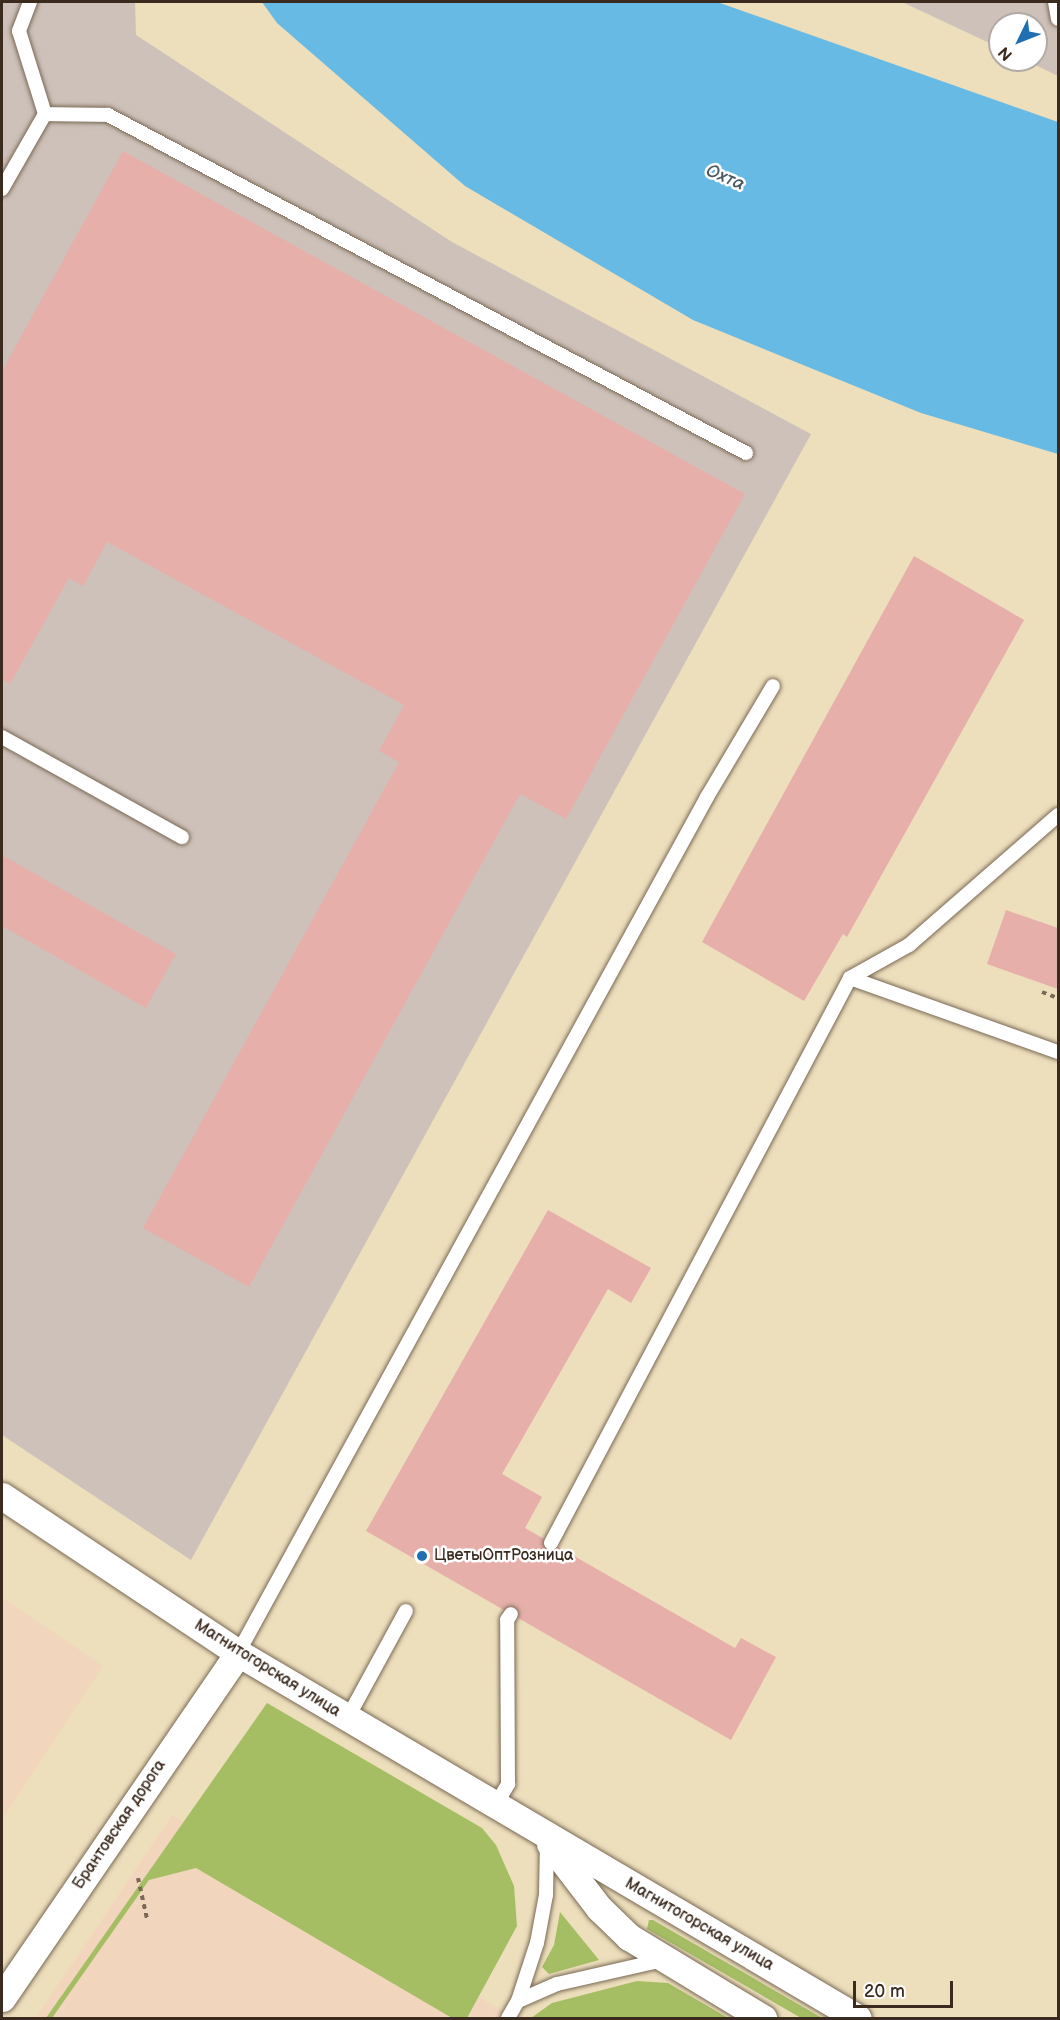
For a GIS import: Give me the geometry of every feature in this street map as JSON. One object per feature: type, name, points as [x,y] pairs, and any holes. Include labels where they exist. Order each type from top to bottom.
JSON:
[{"type":"street","name":"Магнитогорская улица","points":[[2,1496],[238,1653],[543,1837],[858,2019]]},
{"type":"street","name":"Брантовская дорога","points":[[2,1998],[238,1653]]},
{"type":"street","name":"Магнитогорская улица","points":[[543,1837],[599,1908],[629,1937],[663,1960],[763,2019]]},
{"type":"lane","points":[[2,189],[45,114],[19,31],[30,2]]},
{"type":"lane","points":[[1055,2],[1059,19]]},
{"type":"lane","points":[[45,114],[108,115],[747,453]]},
{"type":"lane","points":[[238,1653],[707,797],[772,686]]},
{"type":"lane","points":[[2,737],[182,837]]},
{"type":"lane","points":[[551,1543],[850,978],[909,945],[1059,815]]},
{"type":"lane","points":[[850,978],[1059,1052]]},
{"type":"lane","points":[[347,1719],[406,1611]]},
{"type":"lane","points":[[495,1806],[508,1784],[507,1620],[511,1614]]},
{"type":"lane","points":[[508,2019],[518,2001],[537,1943],[546,1894],[543,1837]]},
{"type":"lane","points":[[518,2001],[557,1984],[663,1960]]},
{"type":"path","points":[[1042,992],[1059,998]]},
{"type":"path","points":[[138,1878],[147,1919]]},
{"type":"shaded area","points":[[2,2],[135,2],[136,35],[452,242],[811,434],[191,1560],[2,1435]]},
{"type":"shaded area","points":[[902,2],[1058,2],[1058,76],[1048,71],[1048,12],[988,12],[988,42]]},
{"type":"shaded area","points":[[2,1598],[103,1666],[2,1819]]},
{"type":"shaded area","points":[[172,1815],[514,2018],[36,2018]]},
{"type":"green space","points":[[267,1703],[482,1828],[496,1845],[514,1886],[517,1926],[467,2018],[452,2018],[196,1868],[149,1880],[52,2018],[46,2018]]},
{"type":"green space","points":[[560,1912],[599,1960],[549,1974],[542,1967],[554,1945]]},
{"type":"green space","points":[[649,1920],[653,1920],[822,2018],[801,2018],[647,1929]]},
{"type":"green space","points":[[637,1981],[668,1983],[728,2018],[531,2018],[552,2003]]},
{"type":"water","name":"Охта","points":[[262,2],[717,2],[1058,122],[1058,454],[921,413],[693,320],[465,186],[277,23]]},
{"type":"building","points":[[123,151],[745,494],[566,819],[520,794],[249,1287],[143,1228],[399,762],[379,751],[404,705],[107,542],[83,586],[69,578],[10,684],[2,679],[2,371]]},
{"type":"building","points":[[914,556],[1024,620],[847,937],[843,934],[804,1001],[702,942]]},
{"type":"building","points":[[2,855],[176,954],[146,1008],[2,926]]},
{"type":"building","points":[[1006,910],[1058,928],[1058,989],[987,964]]},
{"type":"building","points":[[548,1210],[651,1268],[631,1303],[608,1289],[502,1474],[542,1497],[525,1528],[735,1648],[741,1638],[776,1657],[731,1740],[366,1531]]},
{"type":"place","name":"ЦветыОптРозница","points":[[422,1556]]}]
